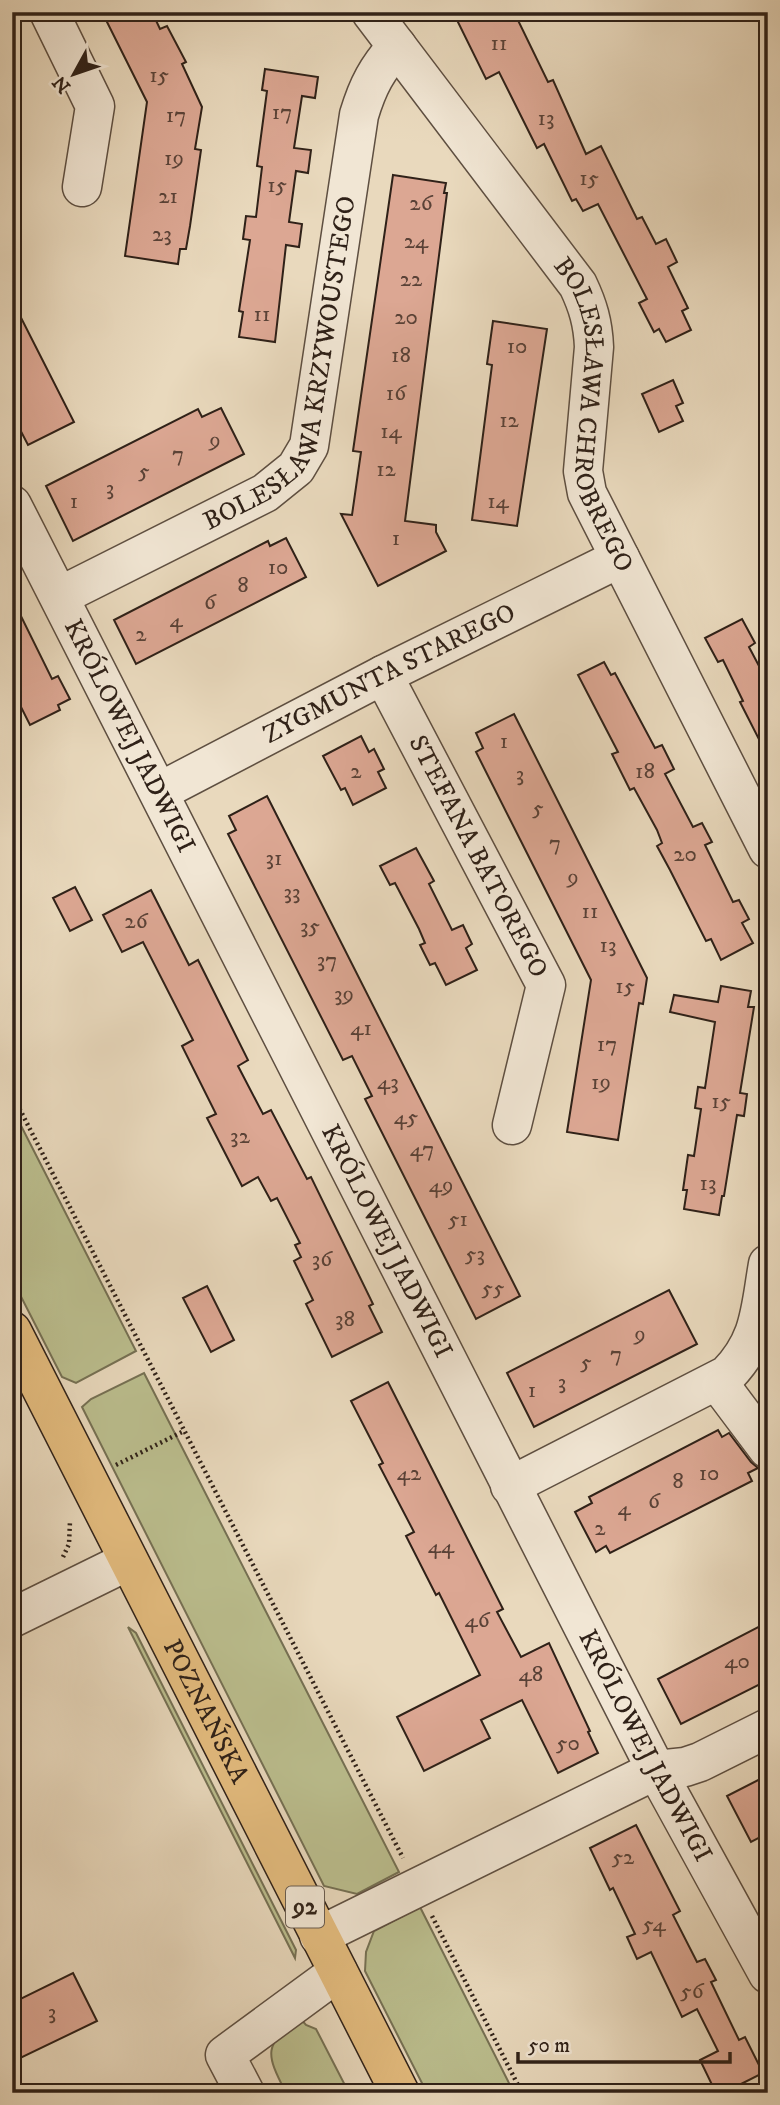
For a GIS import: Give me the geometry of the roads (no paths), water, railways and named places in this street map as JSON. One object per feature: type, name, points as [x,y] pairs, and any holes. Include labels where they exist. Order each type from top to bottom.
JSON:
[{"type":"main road","name":"POZNAŃSKA","points":[[12,1331],[400,2093]]},
{"type":"street","points":[[49,12],[95,106],[82,187]]},
{"type":"street","name":"BOLESŁAWA CHROBREGO","points":[[371,12],[578,285],[589,306],[594,327],[594,347],[583,471],[587,493],[768,849]]},
{"type":"street","name":"BOLESŁAWA KRZYWOUSTEGO","points":[[60,596],[248,503],[282,481],[304,457],[309,446],[325,349],[359,115],[377,69],[397,46]]},
{"type":"street","name":"KRÓLOWEJ JADWIGI","points":[[12,505],[656,1770],[768,1974]]},
{"type":"street","name":"ZYGMUNTA STAREGO","points":[[159,792],[383,675],[620,558]]},
{"type":"street","name":"STEFANA BATOREGO","points":[[383,675],[546,985],[512,1125]]},
{"type":"street","points":[[510,1486],[718,1381],[736,1365],[752,1341],[759,1321],[768,1264]]},
{"type":"street","points":[[718,1381],[768,1449]]},
{"type":"street","points":[[12,1618],[128,1561]]},
{"type":"street","points":[[319,1936],[656,1770],[685,1767],[700,1762],[768,1728]]},
{"type":"street","points":[[245,2093],[225,2055],[338,1972]]}]
